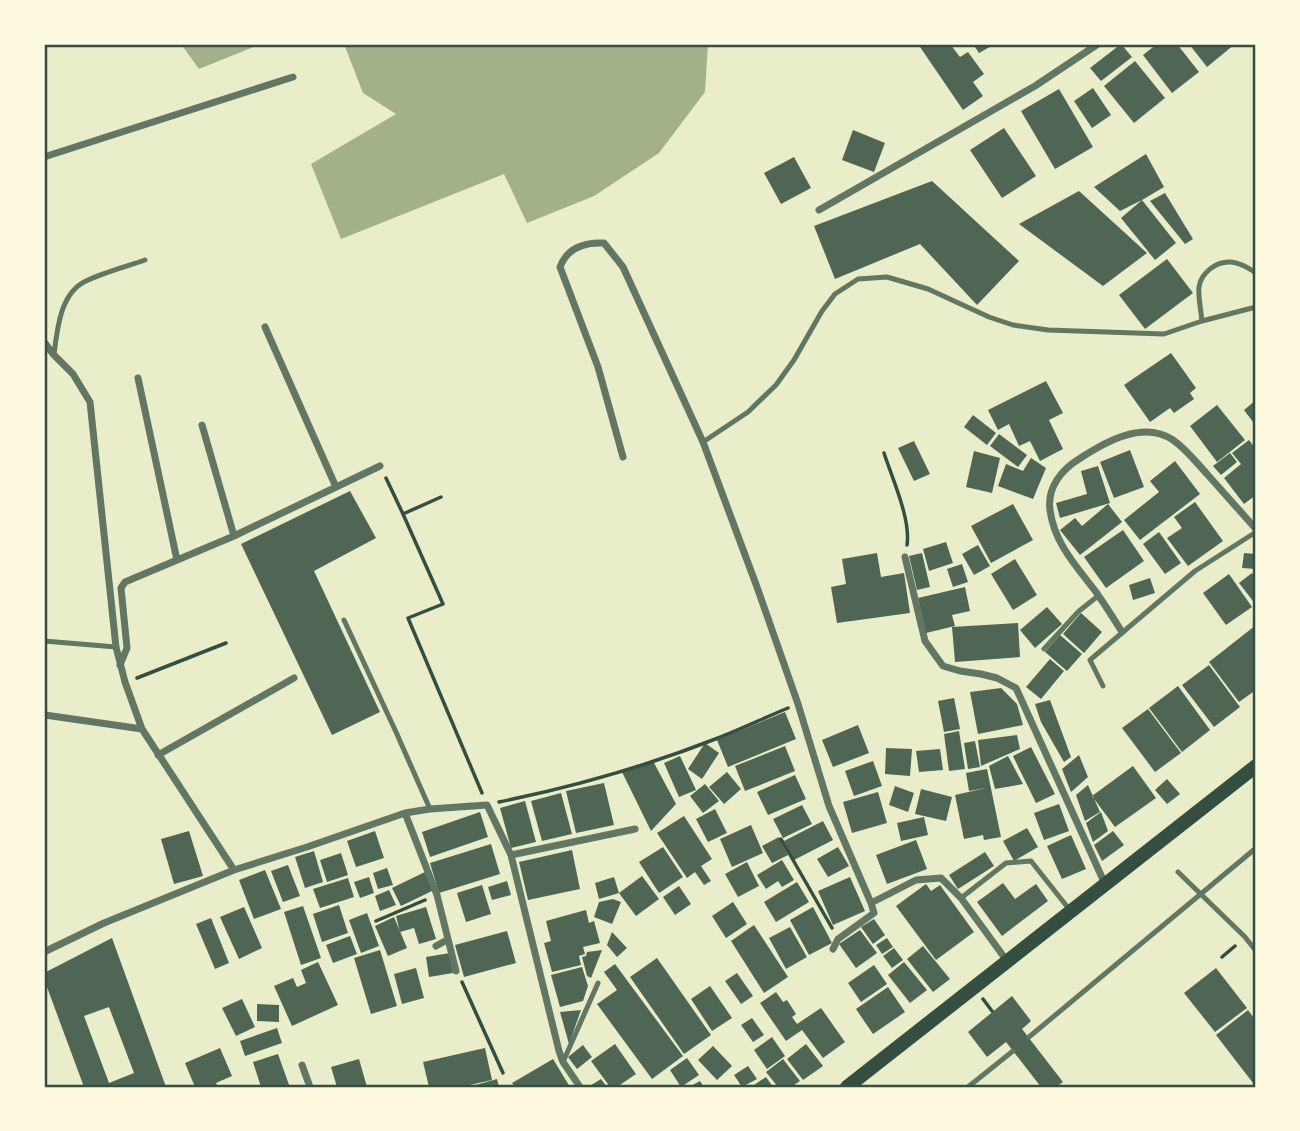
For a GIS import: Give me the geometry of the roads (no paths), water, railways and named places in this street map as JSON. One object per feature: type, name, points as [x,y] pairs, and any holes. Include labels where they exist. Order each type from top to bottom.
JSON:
[{"type":"main road","points":[[848,1087],[1256,766]]},
{"type":"street","points":[[819,210],[1035,86],[1098,44]]},
{"type":"street","points":[[44,157],[293,77]]},
{"type":"street","points":[[623,457],[598,367],[561,267],[564,257],[590,242],[604,243],[623,267],[703,442],[798,704],[829,806],[871,903],[874,913],[838,939],[833,949]]},
{"type":"street","points":[[265,327],[336,487]]},
{"type":"street","points":[[44,342],[73,374],[90,402],[116,647],[125,682],[142,729],[234,870]]},
{"type":"street","points":[[138,378],[177,560]]},
{"type":"street","points":[[202,425],[234,536]]},
{"type":"street","points":[[1122,632],[1061,546],[1050,511],[1050,491],[1067,467],[1097,447],[1118,438],[1140,432],[1170,438],[1187,452],[1256,531]]},
{"type":"street","points":[[120,665],[127,648],[121,588],[125,582],[234,536],[380,466]]},
{"type":"street","points":[[905,557],[925,641],[943,666],[997,678],[1016,688],[1105,885]]},
{"type":"street","points":[[158,754],[294,678]]},
{"type":"street","points":[[44,716],[142,729]]},
{"type":"street","points":[[44,953],[104,923],[234,870],[405,813],[487,805],[511,855],[563,1062],[580,1087]]},
{"type":"street","points":[[405,813],[437,895],[456,971]]},
{"type":"street","points":[[511,855],[635,829]]},
{"type":"street","points":[[871,903],[916,880],[941,878],[961,898],[1007,961]]},
{"type":"street","points":[[436,946],[447,940]]},
{"type":"street","points":[[302,1065],[310,1087]]},
{"type":"lane","points":[[54,355],[63,308],[69,296],[84,282],[145,260]]},
{"type":"lane","points":[[1202,321],[1199,286],[1214,265],[1230,262],[1256,273]]},
{"type":"lane","points":[[703,442],[748,412],[776,385],[835,294],[858,279],[887,277],[928,289],[1013,325],[1048,330],[1164,334],[1256,307]]},
{"type":"lane","points":[[1103,686],[1090,660],[1195,571],[1256,531]]},
{"type":"lane","points":[[1044,649],[1079,611],[1098,596]]},
{"type":"lane","points":[[344,620],[430,809]]},
{"type":"lane","points":[[44,641],[116,647]]},
{"type":"lane","points":[[1029,1037],[1256,848]]},
{"type":"lane","points":[[961,898],[1006,863],[1031,861],[1071,912]]},
{"type":"lane","points":[[1178,872],[1256,951]]},
{"type":"lane","points":[[563,1062],[598,984]]},
{"type":"lane","points":[[968,1087],[1013,1051]]}]
